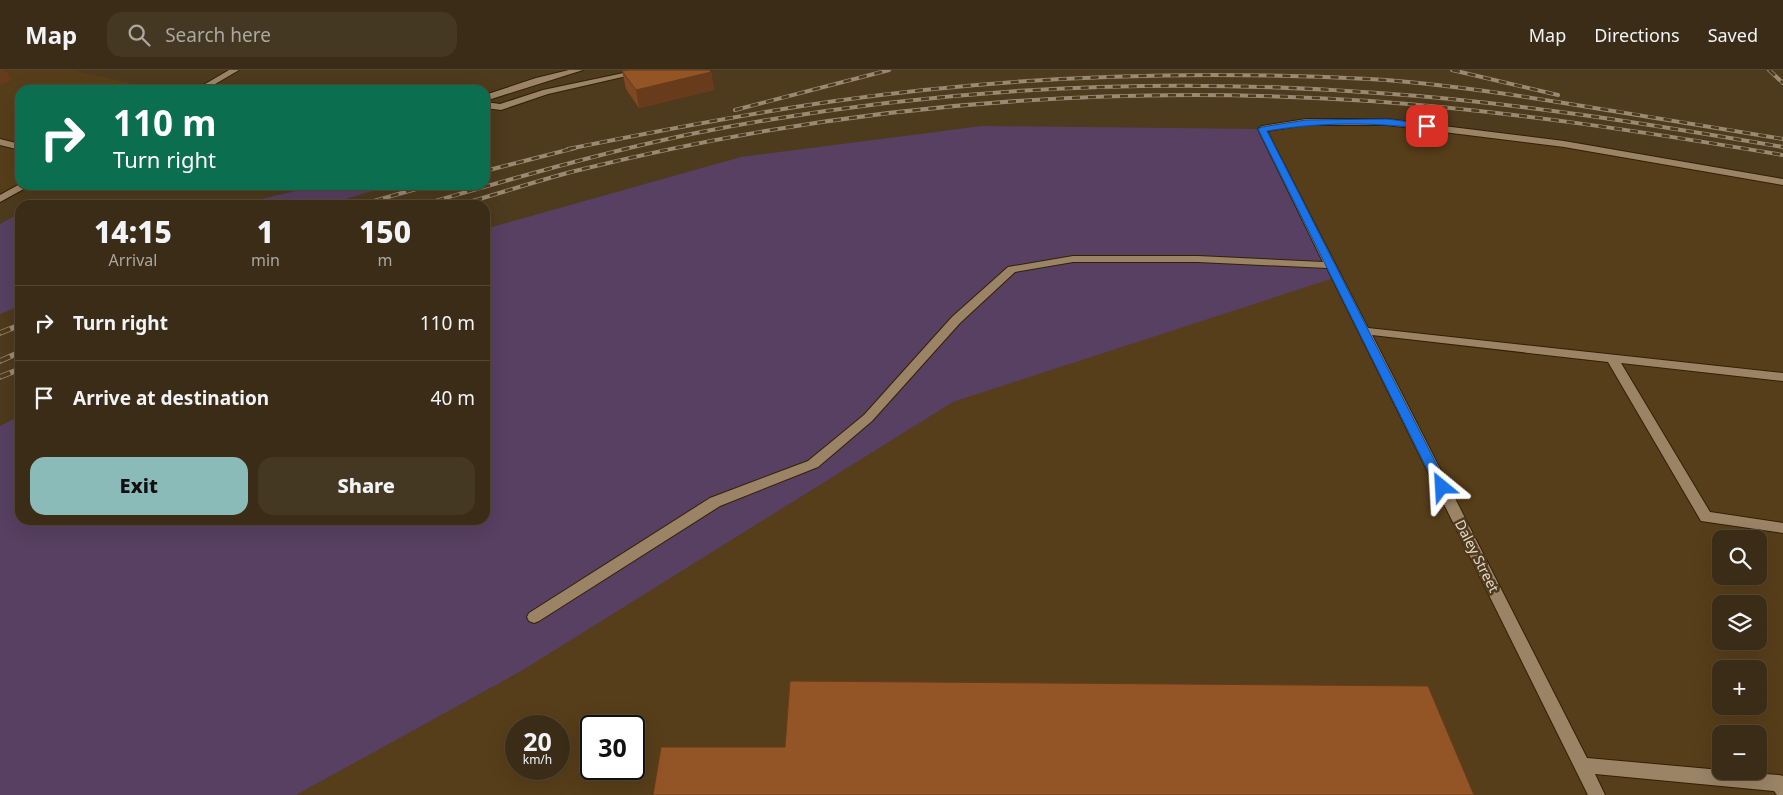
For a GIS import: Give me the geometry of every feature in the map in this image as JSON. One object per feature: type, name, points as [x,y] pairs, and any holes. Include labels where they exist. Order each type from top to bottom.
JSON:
[{"type":"street","points":[[208,85],[236,70]]},
{"type":"street","points":[[490,96],[539,80],[579,70]]},
{"type":"street","points":[[490,106],[501,107],[546,92],[649,70]]},
{"type":"street","name":"Daley Street","points":[[1597,795],[1262,129],[1306,122],[1387,122],[1564,144],[1783,182]]},
{"type":"street","points":[[0,142],[15,146]]},
{"type":"street","points":[[0,199],[17,190]]},
{"type":"street","points":[[534,617],[715,502],[813,464],[868,418],[956,320],[1012,270],[1073,259],[1198,259],[1330,265]]},
{"type":"street","points":[[1364,331],[1783,377]]},
{"type":"street","points":[[1612,358],[1706,517],[1783,528]]},
{"type":"street","points":[[1582,764],[1779,784],[1783,790]]},
{"type":"shaded area","points":[[0,70],[73,70],[137,85],[15,85],[15,188],[0,199]]},
{"type":"shaded area","points":[[1306,122],[1387,122],[1564,144],[1783,182],[1783,795],[296,795],[523,670],[953,402],[1336,277],[1262,129]]},
{"type":"shaded area","points":[[982,126],[1262,129],[1337,277],[953,402],[523,670],[296,795],[0,795],[0,426],[15,418],[15,525],[490,525],[490,228],[741,157]]},
{"type":"shaded area","points":[[300,190],[375,190],[343,200],[257,200]]},
{"type":"shaded area","points":[[15,216],[15,308],[0,314],[0,224]]},
{"type":"building","points":[[709,70],[711,72],[636,90],[622,71]]},
{"type":"building","points":[[790,681],[1428,686],[1474,795],[653,795],[661,747],[785,747]]},
{"type":"railway","points":[[735,110],[889,70]]},
{"type":"railway","points":[[1452,70],[1558,95]]},
{"type":"railway","points":[[1769,70],[1783,83]]},
{"type":"railway","points":[[568,149],[768,111],[835,101],[967,86],[1101,77],[1168,75],[1302,76],[1419,83],[1520,96],[1783,139]]},
{"type":"railway","points":[[490,185],[661,140],[780,118],[950,97],[1036,90],[1121,87],[1293,88],[1429,97],[1531,108],[1632,122],[1783,147]]},
{"type":"railway","points":[[476,200],[575,171],[771,130],[870,116],[970,105],[1069,98],[1170,95],[1270,96],[1422,105],[1577,123],[1783,155]]},
{"type":"railway","points":[[490,170],[575,148]]},
{"type":"railway","points":[[378,200],[412,190]]},
{"type":"railway","points":[[439,200],[474,190]]},
{"type":"railway","points":[[0,333],[15,327]]},
{"type":"railway","points":[[0,361],[15,354]]},
{"type":"railway","points":[[0,377],[15,371]]},
{"type":"route","points":[[1427,126],[1387,122],[1306,122],[1262,129],[1442,487]]}]
